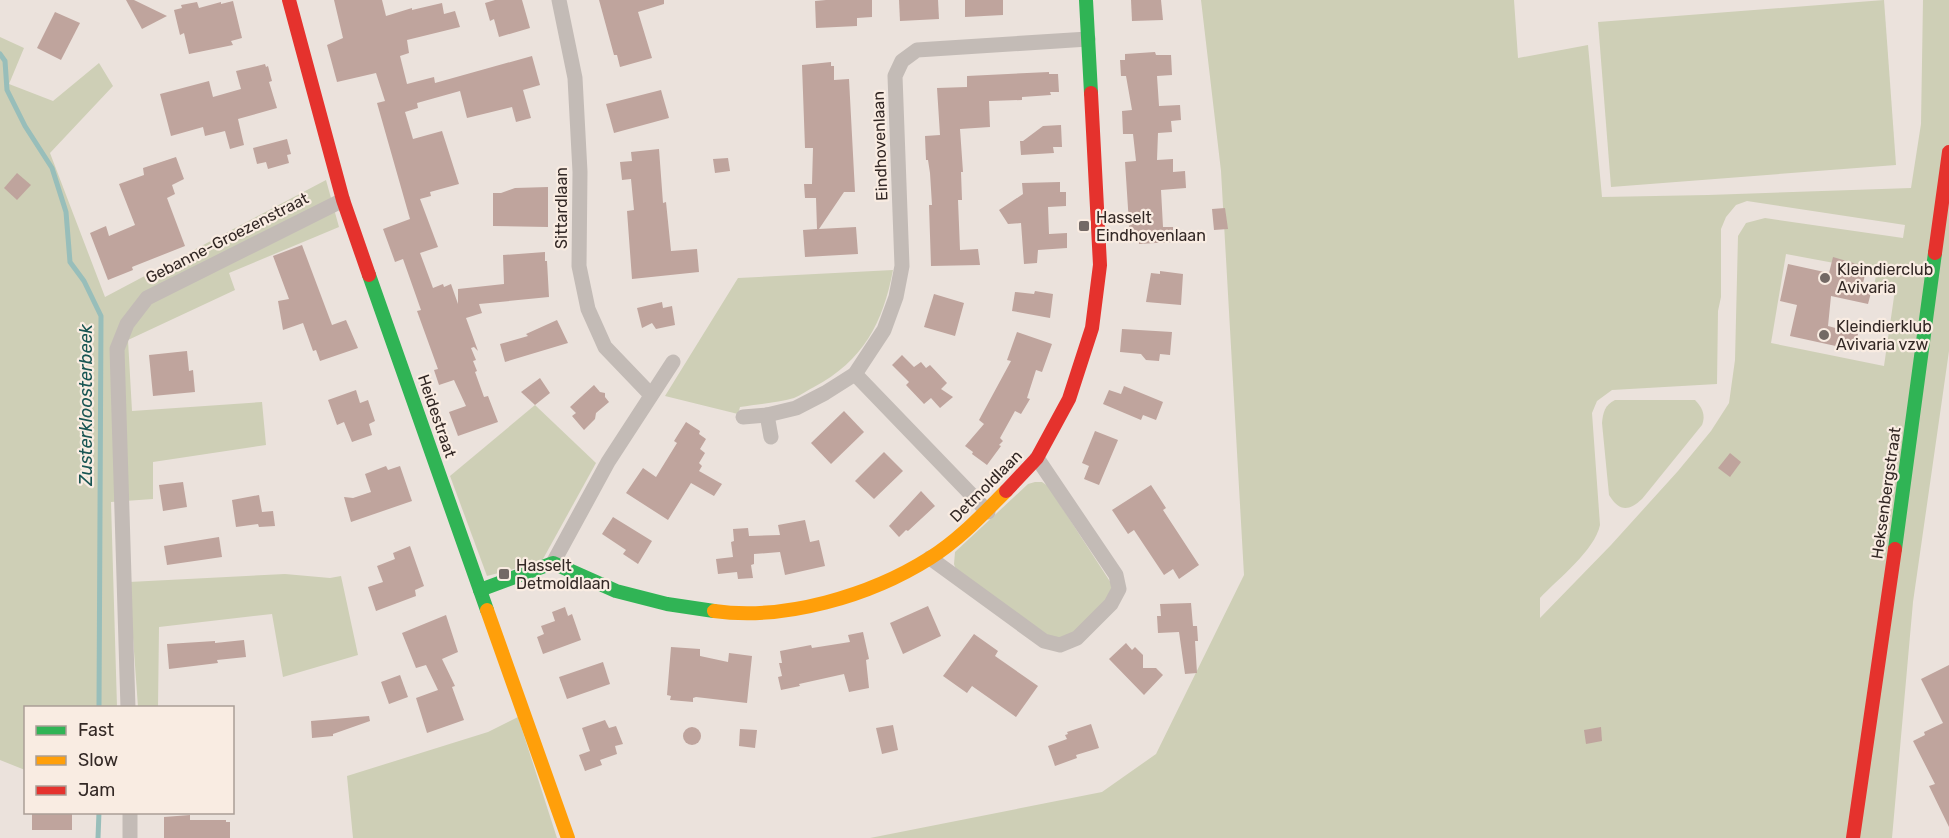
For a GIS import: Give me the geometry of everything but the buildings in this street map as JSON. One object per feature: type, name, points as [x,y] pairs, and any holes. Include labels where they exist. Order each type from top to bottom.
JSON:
[{"type":"street","name":"Heidestraat","points":[[289,0],[343,200],[568,838]]},
{"type":"street","name":"Sittardlaan","points":[[559,0],[575,78],[580,172],[579,266],[588,309],[605,347],[651,395]]},
{"type":"street","name":"Detmoldlaan","points":[[553,563],[616,591],[667,604],[730,613],[772,612],[812,605],[875,587],[930,558],[988,512],[1037,458],[1069,399],[1092,328],[1100,265],[1086,0]]},
{"type":"street","name":"Eindhovenlaan","points":[[743,417],[767,415],[796,408],[825,393],[855,374],[884,330],[896,297],[902,266],[896,76],[902,61],[916,50],[1088,39]]},
{"type":"street","name":"Heksenbergstraat","points":[[1854,838],[1949,152]]},
{"type":"street","name":"Gebanne-Groezenstraat","points":[[128,706],[117,349],[127,324],[147,298],[343,200]]},
{"type":"street","points":[[480,590],[553,563],[608,462],[673,362]]},
{"type":"street","points":[[855,374],[988,512]]},
{"type":"street","points":[[767,415],[771,437]]},
{"type":"street","points":[[930,558],[1044,641],[1060,645],[1077,638],[1112,604],[1119,589],[1116,575],[1037,458]]},
{"type":"street","points":[[130,814],[130,838]]},
{"type":"green space","points":[[1201,0],[1514,0],[1518,58],[1588,45],[1602,197],[1911,188],[1921,124],[1923,0],[1949,0],[1949,351],[1913,602],[1892,838],[870,838],[1102,792],[1156,754],[1244,575],[1221,171]],"holes":[[[1747,201],[1905,225],[1903,238],[1765,218],[1746,223],[1738,236],[1735,360],[1729,403],[1711,431],[1678,471],[1611,545],[1540,618],[1540,598],[1584,554],[1597,535],[1600,525],[1592,413],[1597,401],[1612,390],[1717,384],[1721,229],[1726,217],[1736,205]],[[1786,254],[1877,271],[1874,285],[1895,290],[1884,366],[1771,343]]]},
{"type":"green space","points":[[1884,0],[1896,165],[1611,187],[1598,22]]},
{"type":"green space","points":[[0,37],[24,48],[9,84],[53,101],[99,63],[113,86],[50,153],[105,297],[326,180],[339,227],[229,273],[235,290],[128,340],[132,411],[262,402],[266,445],[153,462],[153,499],[111,502],[117,706],[24,706],[24,770],[0,760]]},
{"type":"green space","points":[[893,270],[877,323],[858,353],[831,377],[794,398],[740,407],[738,414],[665,396],[738,278]]},
{"type":"green space","points":[[1615,400],[1695,400],[1703,415],[1702,425],[1642,499],[1628,508],[1620,507],[1609,495],[1602,423],[1605,409]]},
{"type":"green space","points":[[535,405],[596,463],[543,559],[487,576],[450,476]]},
{"type":"green space","points":[[1042,482],[1048,486],[1111,583],[1111,594],[1072,635],[1053,640],[956,570],[954,564],[955,552],[1028,484]]},
{"type":"green space","points":[[285,574],[330,578],[341,576],[358,655],[283,677],[272,614],[159,627],[158,706],[138,706],[129,582]]},
{"type":"green space","points":[[518,717],[557,838],[353,838],[347,776],[488,732]]},
{"type":"waterway","name":"Zusterkloosterbeek","points":[[0,54],[5,61],[7,90],[25,126],[52,168],[66,212],[70,262],[84,281],[101,316],[99,706]]},
{"type":"waterway","name":"Zusterkloosterbeek","points":[[98,838],[99,814]]},
{"type":"traffic: fast","points":[[1086,0],[1091,93]]},
{"type":"traffic: fast","points":[[1895,549],[1935,253]]},
{"type":"traffic: fast","points":[[369,275],[487,610]]},
{"type":"traffic: fast","points":[[480,590],[553,563],[616,591],[667,604],[714,611]]},
{"type":"traffic: slow","points":[[714,611],[741,613],[797,609],[854,594],[881,584],[941,551],[970,527],[1006,491]]},
{"type":"traffic: slow","points":[[487,610],[568,838]]},
{"type":"traffic: jam","points":[[289,0],[343,200],[369,275]]},
{"type":"traffic: jam","points":[[1006,491],[1037,458],[1069,399],[1092,328],[1100,265],[1091,93]]},
{"type":"traffic: jam","points":[[1935,253],[1949,152]]},
{"type":"traffic: jam","points":[[1853,838],[1895,549]]},
{"type":"place","name":"Hasselt Eindhovenlaan","points":[[1084,226]]},
{"type":"place","name":"Kleindierclub Avivaria","points":[[1825,278]]},
{"type":"place","name":"Kleindierklub Avivaria vzw","points":[[1824,335]]},
{"type":"place","name":"Hasselt Detmoldlaan","points":[[504,574]]}]
